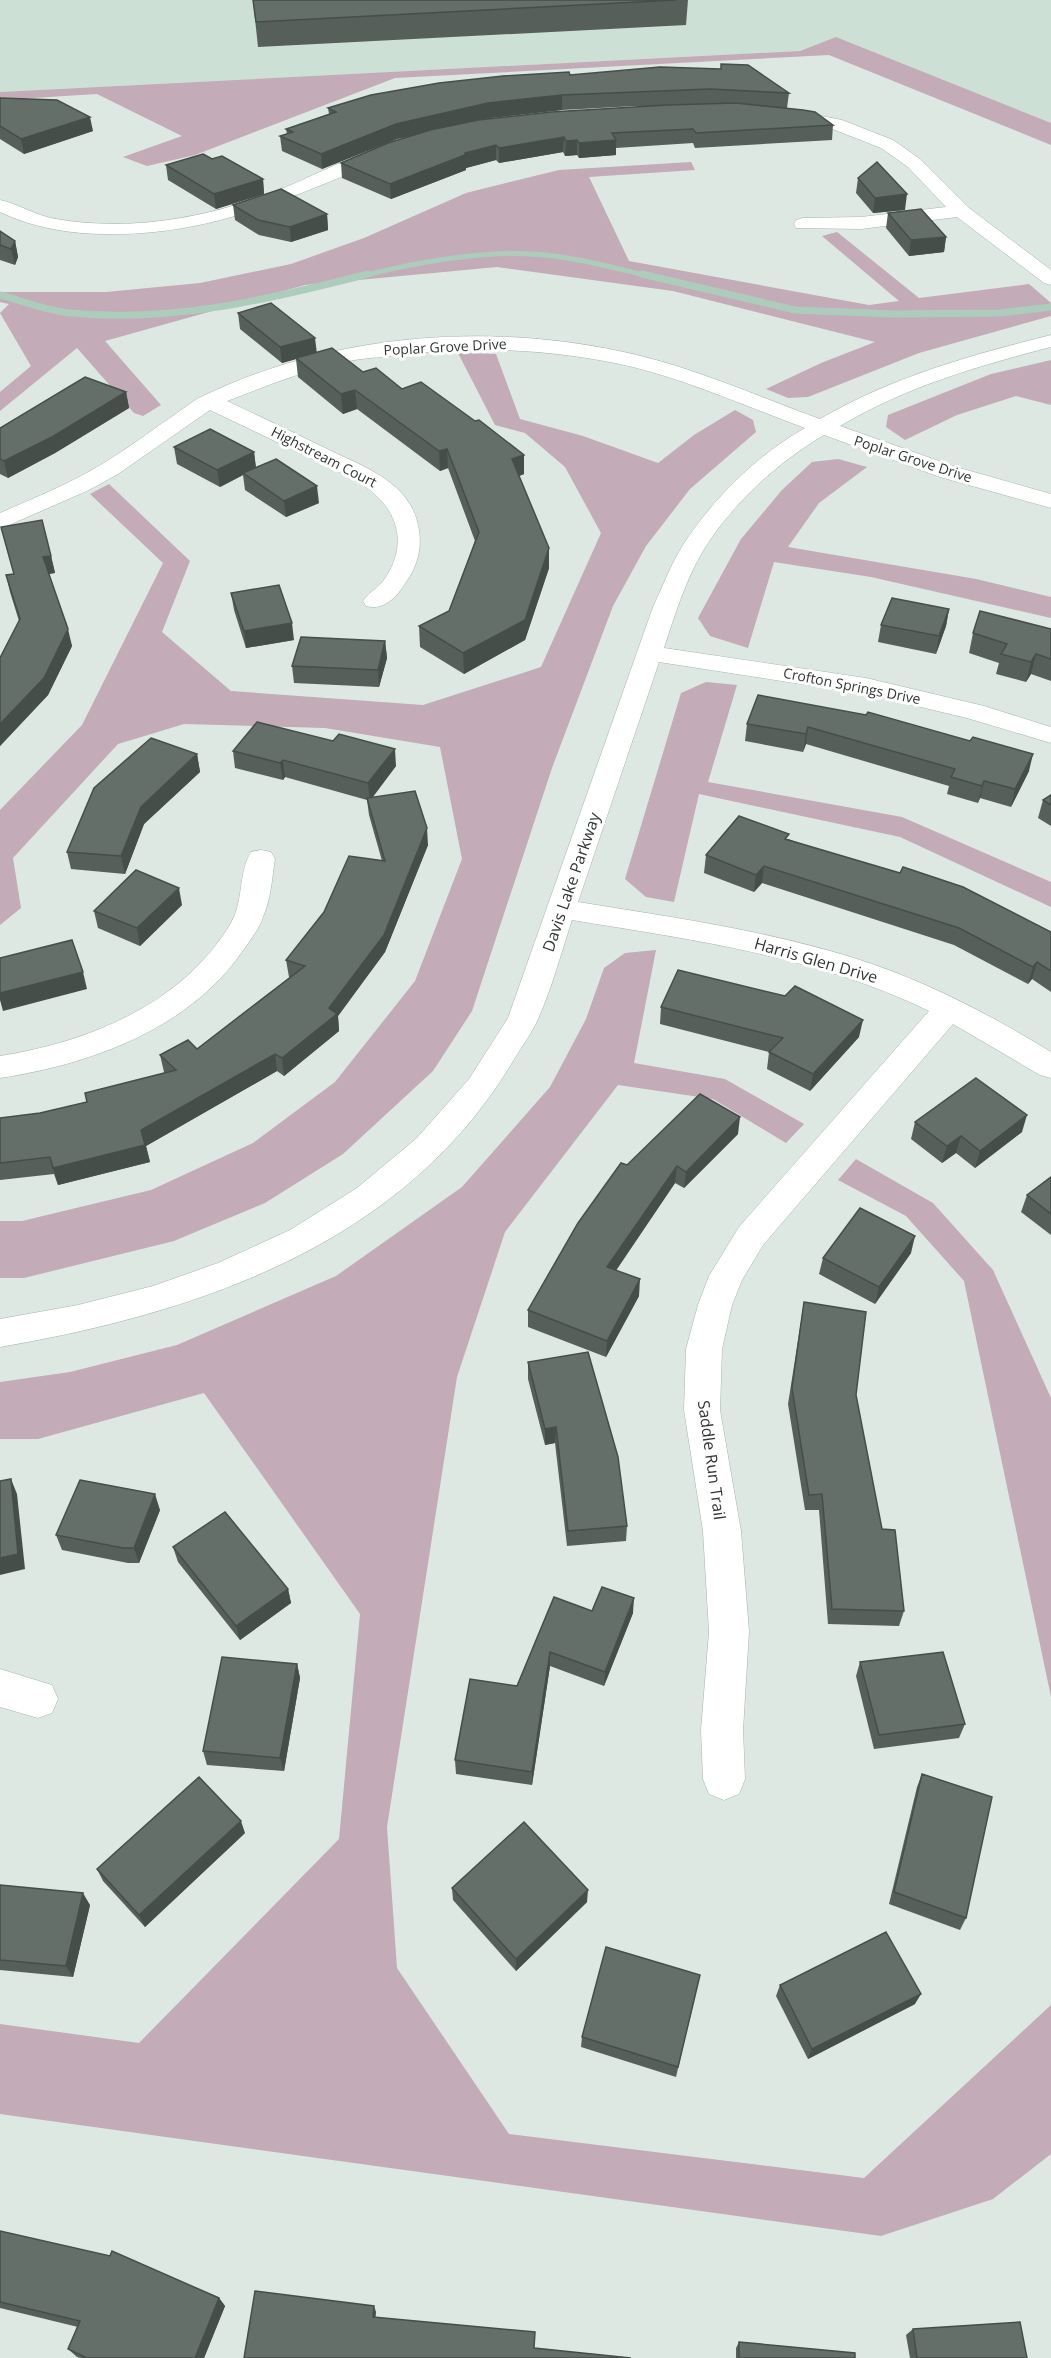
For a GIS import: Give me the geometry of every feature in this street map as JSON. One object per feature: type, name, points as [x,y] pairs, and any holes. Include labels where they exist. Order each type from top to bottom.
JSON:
[{"type":"street","points":[[768,112],[828,122],[885,144],[912,161],[960,211],[1051,279]]},
{"type":"street","points":[[0,205],[29,218],[78,228],[133,228],[189,222],[250,207],[397,147]]},
{"type":"street","points":[[802,224],[861,223],[960,211]]},
{"type":"street","name":"Davis Lake Parkway","points":[[0,1333],[126,1310],[198,1287],[268,1257],[328,1224],[388,1183],[440,1137],[472,1102],[506,1053],[523,1019],[665,607],[695,546],[725,507],[755,475],[820,427],[873,399],[933,374],[992,355],[1051,341]]},
{"type":"street","name":"Poplar Grove Drive","points":[[0,522],[100,474],[209,401],[302,366],[341,356],[428,345],[494,343],[538,345],[618,357],[668,371],[948,472],[1051,501]]},
{"type":"street","name":"Highstream Court","points":[[209,401],[296,442],[387,491],[402,510],[408,525],[409,540],[407,556],[392,585],[375,601]]},
{"type":"street","name":"Crofton Springs Drive","points":[[650,653],[866,686],[975,712],[1051,735]]},
{"type":"street","points":[[0,1067],[50,1058],[87,1046],[149,1018],[194,986],[229,951],[245,924],[254,904],[261,859]]},
{"type":"street","name":"Harris Glen Drive","points":[[561,909],[738,938],[814,956],[878,977],[949,1008],[1004,1037],[1051,1067]]},
{"type":"street","name":"Saddle Run Trail","points":[[724,1779],[722,1730],[729,1632],[722,1532],[702,1410],[705,1349],[715,1305],[726,1276],[751,1236],[949,1008]]},
{"type":"street","points":[[0,1688],[38,1699]]},
{"type":"shaded area","points":[[0,0],[1051,0],[1051,123],[836,37],[800,51],[0,92]]},
{"type":"shaded area","points":[[836,37],[1051,123],[1051,145],[829,55],[395,78],[195,155],[147,166],[123,157],[182,136],[97,94],[0,100],[0,92],[800,51]]},
{"type":"shaded area","points":[[691,162],[695,170],[589,177],[629,261],[869,305],[899,301],[822,236],[837,232],[919,298],[1029,284],[1051,303],[1051,316],[919,353],[808,397],[788,398],[766,389],[821,363],[875,342],[673,291],[497,267],[305,285],[105,341],[161,405],[143,416],[134,413],[77,348],[0,411],[0,392],[31,366],[0,313],[9,304],[0,302],[0,292],[106,292],[200,283],[291,264],[364,238],[466,193],[559,170]]},
{"type":"shaded area","points":[[458,353],[496,354],[520,419],[583,436],[658,463],[694,435],[735,410],[753,420],[756,432],[690,489],[646,546],[613,606],[552,768],[472,1011],[433,1071],[343,1154],[265,1203],[174,1241],[24,1278],[0,1278],[0,1221],[22,1221],[151,1190],[253,1143],[335,1082],[415,981],[462,859],[440,747],[325,728],[184,724],[118,744],[13,858],[21,908],[0,925],[0,810],[82,725],[163,563],[90,494],[109,484],[190,561],[162,632],[231,691],[423,705],[541,667],[601,533],[565,467],[525,433],[495,425]]},
{"type":"shaded area","points":[[1051,360],[1051,405],[1016,396],[957,415],[905,440],[886,427],[888,415],[991,374]]},
{"type":"shaded area","points":[[838,459],[867,467],[819,503],[788,547],[976,579],[1051,597],[1051,618],[871,577],[774,562],[748,648],[710,636],[698,618],[741,539],[782,490],[812,462]]},
{"type":"shaded area","points":[[706,682],[737,685],[708,782],[902,817],[1051,882],[1051,907],[900,837],[699,794],[674,902],[646,897],[625,879],[681,693]]},
{"type":"shaded area","points":[[656,950],[634,1063],[725,1079],[804,1124],[786,1143],[713,1099],[618,1085],[505,1232],[457,1377],[387,1827],[397,1968],[509,2134],[864,2178],[1051,2005],[1051,2154],[993,2199],[881,2236],[0,2114],[0,2024],[139,2043],[339,1839],[360,1614],[204,1393],[38,1439],[0,1439],[0,1382],[70,1372],[177,1345],[336,1276],[462,1187],[550,1087],[586,1019],[604,968],[625,953]]},
{"type":"shaded area","points":[[856,1159],[933,1203],[993,1270],[1051,1398],[1051,1697],[964,1281],[906,1216],[838,1180]]},
{"type":"building","points":[[253,0],[676,0],[256,22]]},
{"type":"building","points":[[721,64],[748,65],[789,93],[710,89],[562,95],[488,103],[396,124],[321,154],[280,136],[293,132],[286,129],[336,112],[328,108],[371,95],[439,83],[503,76],[569,72],[570,75],[660,67],[721,69]]},
{"type":"building","points":[[0,98],[57,100],[90,117],[21,139],[0,126]]},
{"type":"building","points":[[736,103],[815,112],[833,125],[696,133],[693,129],[612,133],[616,140],[579,143],[577,140],[566,141],[564,137],[499,148],[496,145],[465,153],[465,155],[390,184],[341,163],[388,143],[430,130],[478,120],[551,112]]},
{"type":"building","points":[[203,154],[212,159],[222,156],[263,179],[214,194],[166,165]]},
{"type":"building","points":[[877,162],[907,194],[875,198],[858,178]]},
{"type":"building","points":[[281,189],[327,214],[290,227],[258,220],[233,205]]},
{"type":"building","points":[[921,209],[946,237],[911,240],[888,213]]},
{"type":"building","points":[[0,231],[15,241],[11,249],[0,245]]},
{"type":"building","points":[[271,303],[315,338],[280,347],[238,313]]},
{"type":"building","points":[[332,348],[363,372],[376,368],[402,389],[421,382],[475,421],[479,420],[524,455],[512,459],[549,548],[525,620],[463,653],[419,626],[449,611],[479,532],[447,449],[439,451],[355,390],[341,394],[296,358]]},
{"type":"building","points":[[85,377],[126,392],[52,437],[4,461],[0,459],[0,428]]},
{"type":"building","points":[[210,429],[254,452],[217,470],[174,447]]},
{"type":"building","points":[[276,459],[317,486],[284,501],[243,473]]},
{"type":"building","points":[[42,520],[51,556],[43,557],[68,629],[44,678],[0,724],[0,658],[20,619],[6,575],[14,574],[1,527]]},
{"type":"building","points":[[279,585],[292,623],[244,631],[231,593]]},
{"type":"building","points":[[892,598],[949,609],[939,636],[881,625]]},
{"type":"building","points":[[980,611],[1051,629],[1051,659],[1036,654],[1031,662],[1001,654],[1007,644],[973,633]]},
{"type":"building","points":[[301,637],[385,641],[378,670],[292,666]]},
{"type":"building","points":[[758,695],[866,715],[868,712],[970,741],[973,737],[1033,754],[1015,789],[984,781],[982,786],[951,777],[955,769],[808,727],[806,734],[747,724]]},
{"type":"building","points":[[257,722],[333,741],[339,734],[395,749],[368,783],[283,760],[280,763],[233,751]]},
{"type":"building","points":[[151,738],[197,754],[141,807],[121,856],[67,852],[94,788]]},
{"type":"building","points":[[415,791],[427,828],[384,935],[329,1008],[337,1014],[282,1058],[275,1054],[141,1130],[145,1145],[53,1168],[50,1157],[0,1163],[0,1118],[40,1113],[87,1102],[85,1093],[176,1070],[160,1055],[188,1040],[197,1049],[305,966],[286,960],[324,912],[349,856],[385,861],[367,798]]},
{"type":"building","points":[[1051,795],[1051,805],[1043,800]]},
{"type":"building","points":[[739,816],[789,834],[785,839],[900,873],[903,867],[963,887],[1051,932],[1051,971],[1037,962],[1033,967],[959,928],[764,866],[756,875],[706,855]]},
{"type":"building","points":[[136,870],[179,888],[137,928],[94,911]]},
{"type":"building","points":[[72,940],[83,972],[0,993],[0,958]]},
{"type":"building","points":[[678,970],[785,996],[795,986],[863,1020],[813,1074],[769,1052],[783,1038],[661,1007]]},
{"type":"building","points":[[976,1078],[1027,1115],[980,1151],[961,1136],[947,1146],[915,1122]]},
{"type":"building","points":[[700,1094],[740,1117],[686,1172],[677,1166],[607,1267],[640,1279],[607,1341],[528,1310],[578,1223],[621,1163],[627,1165]]},
{"type":"building","points":[[1051,1177],[1051,1214],[1027,1195]]},
{"type":"building","points":[[860,1208],[915,1236],[879,1287],[823,1258]]},
{"type":"building","points":[[804,1302],[866,1312],[856,1395],[882,1529],[895,1530],[904,1611],[832,1609],[822,1494],[809,1495],[792,1388]]},
{"type":"building","points":[[588,1352],[618,1457],[627,1526],[568,1531],[556,1427],[545,1429],[528,1362]]},
{"type":"building","points":[[11,1479],[18,1554],[0,1558],[0,1481]]},
{"type":"building","points":[[80,1480],[155,1494],[134,1548],[123,1548],[56,1535]]},
{"type":"building","points":[[225,1512],[288,1589],[236,1626],[173,1547]]},
{"type":"building","points":[[602,1587],[634,1598],[605,1672],[550,1652],[532,1772],[455,1760],[470,1679],[517,1686],[554,1597],[592,1611]]},
{"type":"building","points":[[943,1652],[965,1724],[879,1735],[860,1662]]},
{"type":"building","points":[[222,1657],[297,1664],[280,1758],[203,1751]]},
{"type":"building","points":[[922,1774],[992,1797],[966,1918],[894,1892]]},
{"type":"building","points":[[199,1777],[241,1821],[139,1915],[97,1869]]},
{"type":"building","points":[[524,1822],[588,1890],[516,1959],[452,1888]]},
{"type":"building","points":[[0,1885],[83,1893],[66,1966],[0,1960]]},
{"type":"building","points":[[886,1932],[921,1994],[812,2049],[780,1985]]},
{"type":"building","points":[[606,1947],[700,1975],[678,2067],[582,2037]]},
{"type":"building","points":[[0,2231],[110,2256],[112,2251],[219,2298],[195,2358],[87,2358],[68,2349],[80,2321],[0,2302]]},
{"type":"building","points":[[255,2291],[374,2306],[373,2317],[535,2332],[534,2348],[631,2358],[244,2358]]},
{"type":"building","points":[[1020,2322],[1027,2358],[917,2358],[913,2329]]},
{"type":"building","points":[[739,2342],[855,2353],[855,2358],[739,2358]]},
{"type":"waterway","points":[[362,276],[446,259],[489,254],[561,257],[649,276]]},
{"type":"waterway","points":[[0,295],[62,312],[146,315],[221,307],[368,274]]},
{"type":"waterway","points":[[642,274],[795,310],[894,314],[1000,313],[1051,307]]}]
